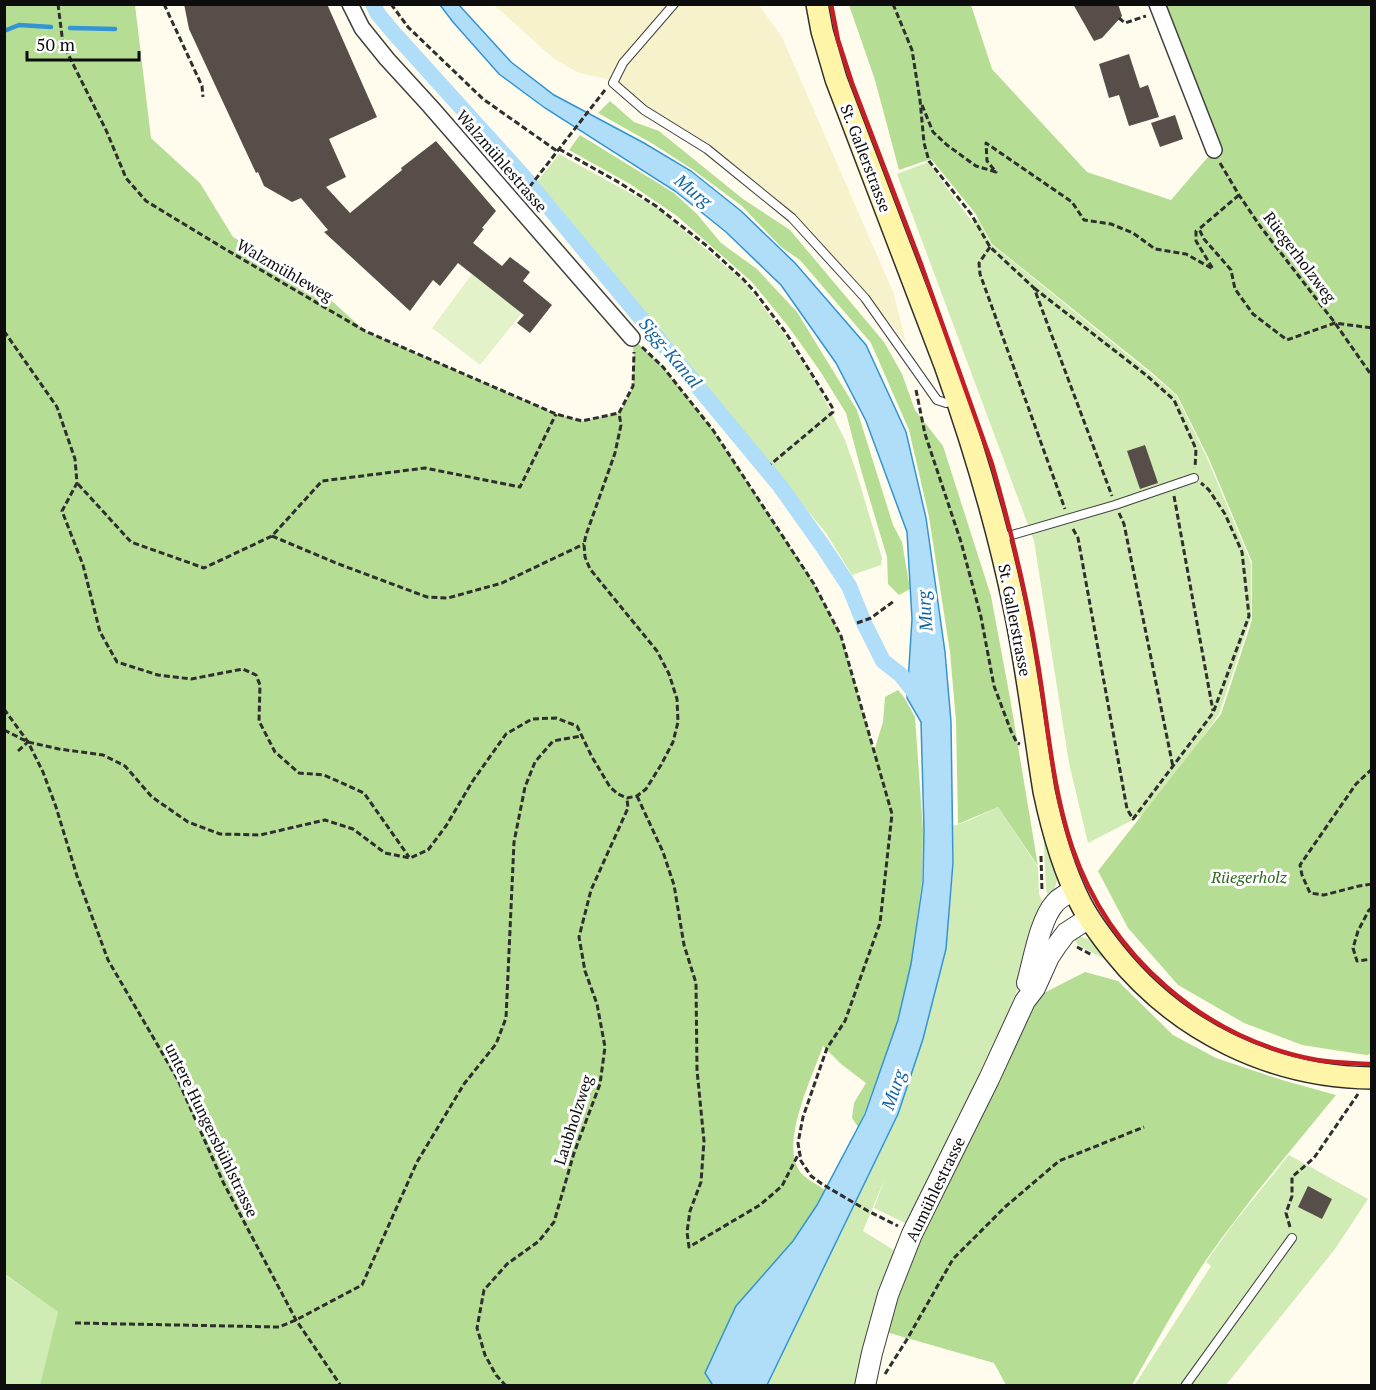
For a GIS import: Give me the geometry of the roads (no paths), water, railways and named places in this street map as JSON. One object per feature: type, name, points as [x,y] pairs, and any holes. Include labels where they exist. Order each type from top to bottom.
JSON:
[{"type":"main road","name":"St. Gallerstrasse","points":[[817,4],[836,79],[957,400],[985,487],[1015,608],[1049,815],[1074,891],[1089,918],[1122,962],[1177,1014],[1208,1034],[1239,1049],[1294,1069],[1366,1084]]},
{"type":"street","name":"Walzmühlestrasse","points":[[350,4],[362,28],[387,59],[632,338]]},
{"type":"street","points":[[1158,8],[1214,150]]},
{"type":"street","name":"Aumühlestrasse","points":[[1025,1000],[1026,986],[1046,917],[1059,899],[1074,891]]},
{"type":"street","name":"Aumühlestrasse","points":[[865,1386],[888,1295],[912,1234],[994,1070],[1025,1000],[1035,988],[1049,957],[1066,933],[1089,918]]},
{"type":"lane","points":[[674,4],[623,63],[613,83],[644,110],[707,149],[792,218],[865,298],[937,400],[946,403],[957,400]]},
{"type":"lane","points":[[999,537],[1115,505],[1194,478]]},
{"type":"lane","points":[[1185,1386],[1292,1238]]},
{"type":"water","name":"Murg","points":[[440,5],[459,5],[511,62],[554,95],[691,171],[741,211],[795,263],[866,345],[906,432],[926,518],[945,652],[951,722],[953,863],[946,949],[923,1039],[898,1114],[767,1385],[712,1385],[705,1373],[736,1306],[793,1241],[817,1205],[865,1114],[898,1020],[911,964],[923,882],[924,830],[921,722],[907,698],[912,619],[907,532],[866,421],[836,363],[781,285],[726,232],[675,191],[545,108],[499,74]]},
{"type":"waterway","name":"Sigg-Kanal","points":[[373,4],[393,32],[524,177],[780,486],[849,586],[883,661],[901,675],[922,702]]},
{"type":"waterway","points":[[4,31],[19,25],[51,27]]},
{"type":"waterway","points":[[70,28],[115,29]]},
{"type":"railway","points":[[831,4],[838,40],[852,83],[921,264],[992,464],[1029,613],[1051,756],[1065,824],[1089,887],[1110,923],[1136,957],[1166,986],[1200,1012],[1236,1033],[1276,1049],[1317,1060],[1372,1064]]},
{"type":"park label","name":"Rüegerholz","points":[[1249,877]]}]
